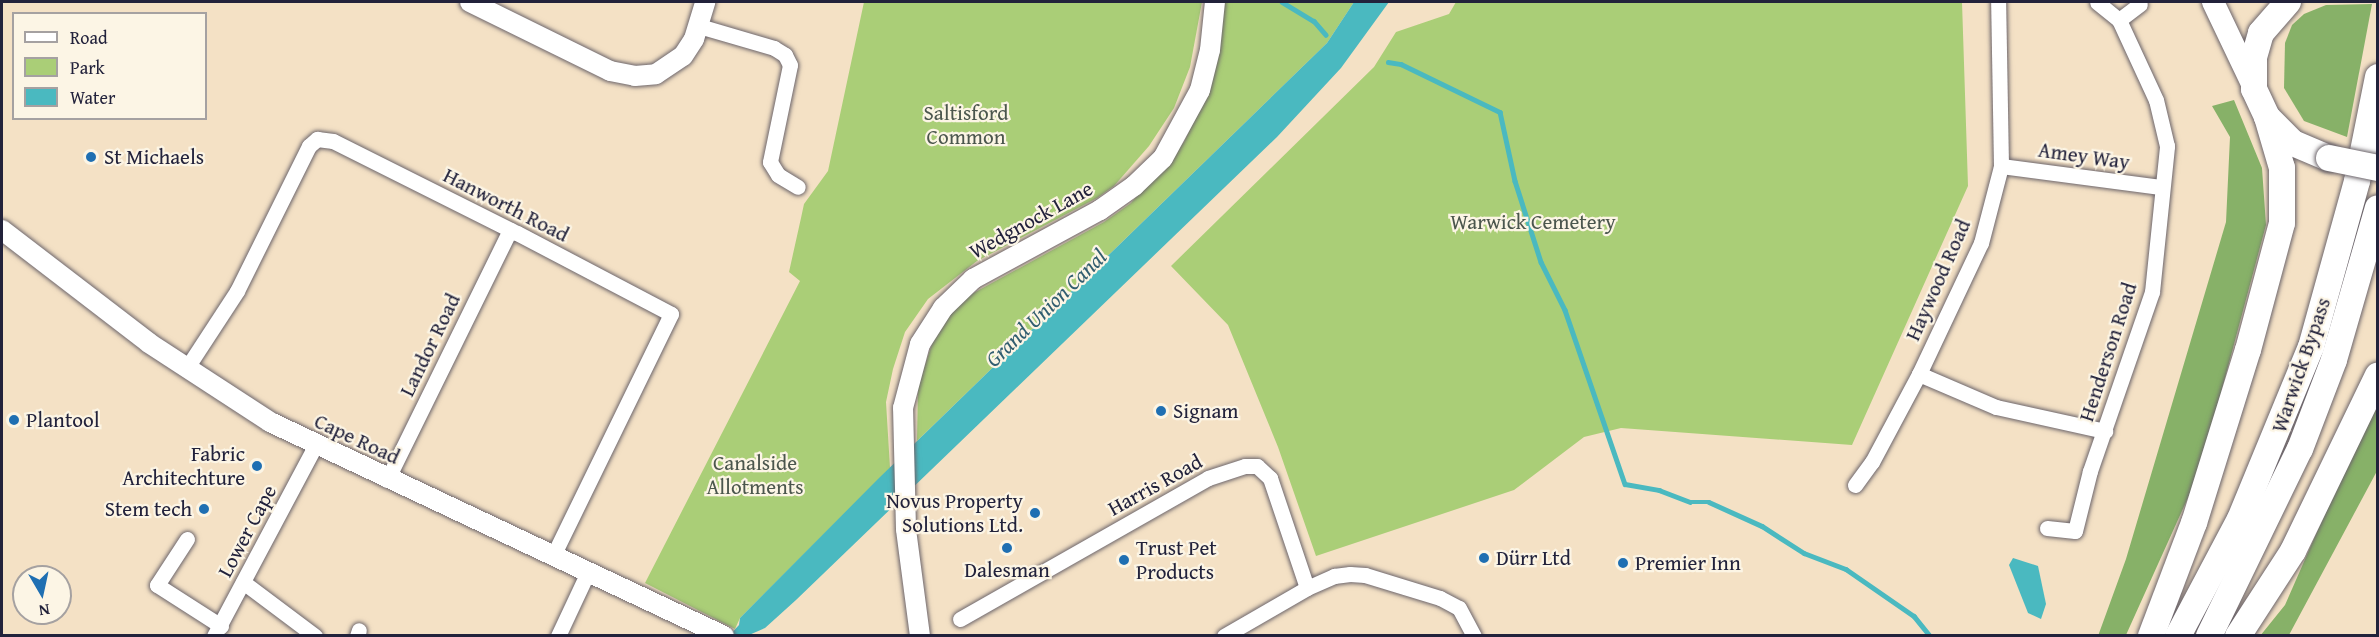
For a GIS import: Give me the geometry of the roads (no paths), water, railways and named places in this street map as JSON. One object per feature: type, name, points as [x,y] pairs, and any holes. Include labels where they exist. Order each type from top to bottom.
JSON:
[{"type":"highway","points":[[2151,636],[2194,523],[2252,339],[2282,223],[2282,168],[2267,117],[2254,89],[2254,58],[2259,39],[2272,16],[2288,2]]},
{"type":"highway","name":"Warwick Bypass","points":[[2178,636],[2240,519],[2311,347],[2357,181],[2378,77]]},
{"type":"highway","points":[[2267,117],[2293,143],[2329,159],[2378,168]]},
{"type":"highway","name":"Warwick Bypass","points":[[2209,636],[2300,449],[2334,360],[2378,208]]},
{"type":"highway","points":[[2238,636],[2293,550],[2378,375]]},
{"type":"main road","points":[[2213,2],[2254,89]]},
{"type":"street","points":[[470,2],[622,75],[646,76],[666,69],[689,48],[699,26],[705,2]]},
{"type":"street","name":"Wedgnock Lane","points":[[920,636],[906,529],[903,431],[905,392],[920,344],[957,293],[1008,258],[1119,198],[1164,158],[1200,90],[1210,51],[1215,2]]},
{"type":"street","name":"Haywood Road","points":[[1855,485],[1872,462],[1919,374],[1981,243],[2001,166],[1998,2]]},
{"type":"street","name":"Henderson Road","points":[[2048,528],[2075,531],[2105,431],[2152,292],[2165,132],[2156,100],[2118,20],[2097,2]]},
{"type":"street","points":[[2118,20],[2140,4]]},
{"type":"street","points":[[699,26],[774,48],[786,55],[790,65],[770,162],[778,175],[798,187]]},
{"type":"street","name":"Hanworth Road","points":[[186,369],[237,291],[309,146],[317,139],[333,141],[510,230],[671,314],[554,556]]},
{"type":"street","name":"Amey Way","points":[[2001,166],[2161,187]]},
{"type":"street","name":"Cape Road","points":[[2,230],[186,369],[250,411],[315,446],[718,632]]},
{"type":"street","name":"Landor Road","points":[[387,480],[510,230]]},
{"type":"street","points":[[1919,374],[1996,407],[2105,431]]},
{"type":"street","name":"Lower Cape","points":[[217,631],[315,446]]},
{"type":"street","name":"Harris Road","points":[[960,619],[1208,478],[1245,466],[1257,466],[1270,478],[1307,588]]},
{"type":"street","points":[[188,539],[157,585],[217,631]]},
{"type":"street","points":[[558,636],[588,572]]},
{"type":"street","points":[[1224,636],[1307,588],[1334,576],[1365,575],[1440,598],[1459,608],[1474,636]]},
{"type":"street","points":[[243,582],[315,636]]},
{"type":"water","points":[[1354,2],[1389,2],[1341,68],[1277,137],[796,600],[765,628],[749,635],[729,636],[739,625],[740,618],[878,479],[1327,43]]},
{"type":"water","points":[[2013,558],[2038,566],[2046,604],[2041,619],[2028,613],[2009,565]]},
{"type":"waterway","points":[[1282,2],[1314,21],[1326,35]]},
{"type":"waterway","points":[[1388,62],[1401,64],[1500,112],[1515,181],[1541,262],[1565,310],[1625,484],[1659,490],[1690,502],[1709,502],[1762,526],[1804,553],[1846,569],[1914,616],[1930,636]]},
{"type":"place","name":"St Michaels","points":[[91,157]]},
{"type":"place","name":"Signam","points":[[1161,411]]},
{"type":"place","name":"Plantool","points":[[14,420]]},
{"type":"place","name":"Fabric Architechture","points":[[257,466]]},
{"type":"place","name":"Stem tech","points":[[204,509]]},
{"type":"place","name":"Novus Property Solutions Ltd.","points":[[1035,513]]},
{"type":"place","name":"Dalesman","points":[[1007,548]]},
{"type":"place","name":"Dürr Ltd","points":[[1484,558]]},
{"type":"place","name":"Trust Pet Products","points":[[1124,560]]},
{"type":"place","name":"Premier Inn","points":[[1623,563]]},
{"type":"park label","name":"Saltisford Common","points":[[966,125]]},
{"type":"park label","name":"Warwick Cemetery","points":[[1533,222]]},
{"type":"park label","name":"Canalside Allotments","points":[[755,475]]},
{"type":"water label","name":"Grand Union Canal","points":[[1046,308]]}]
